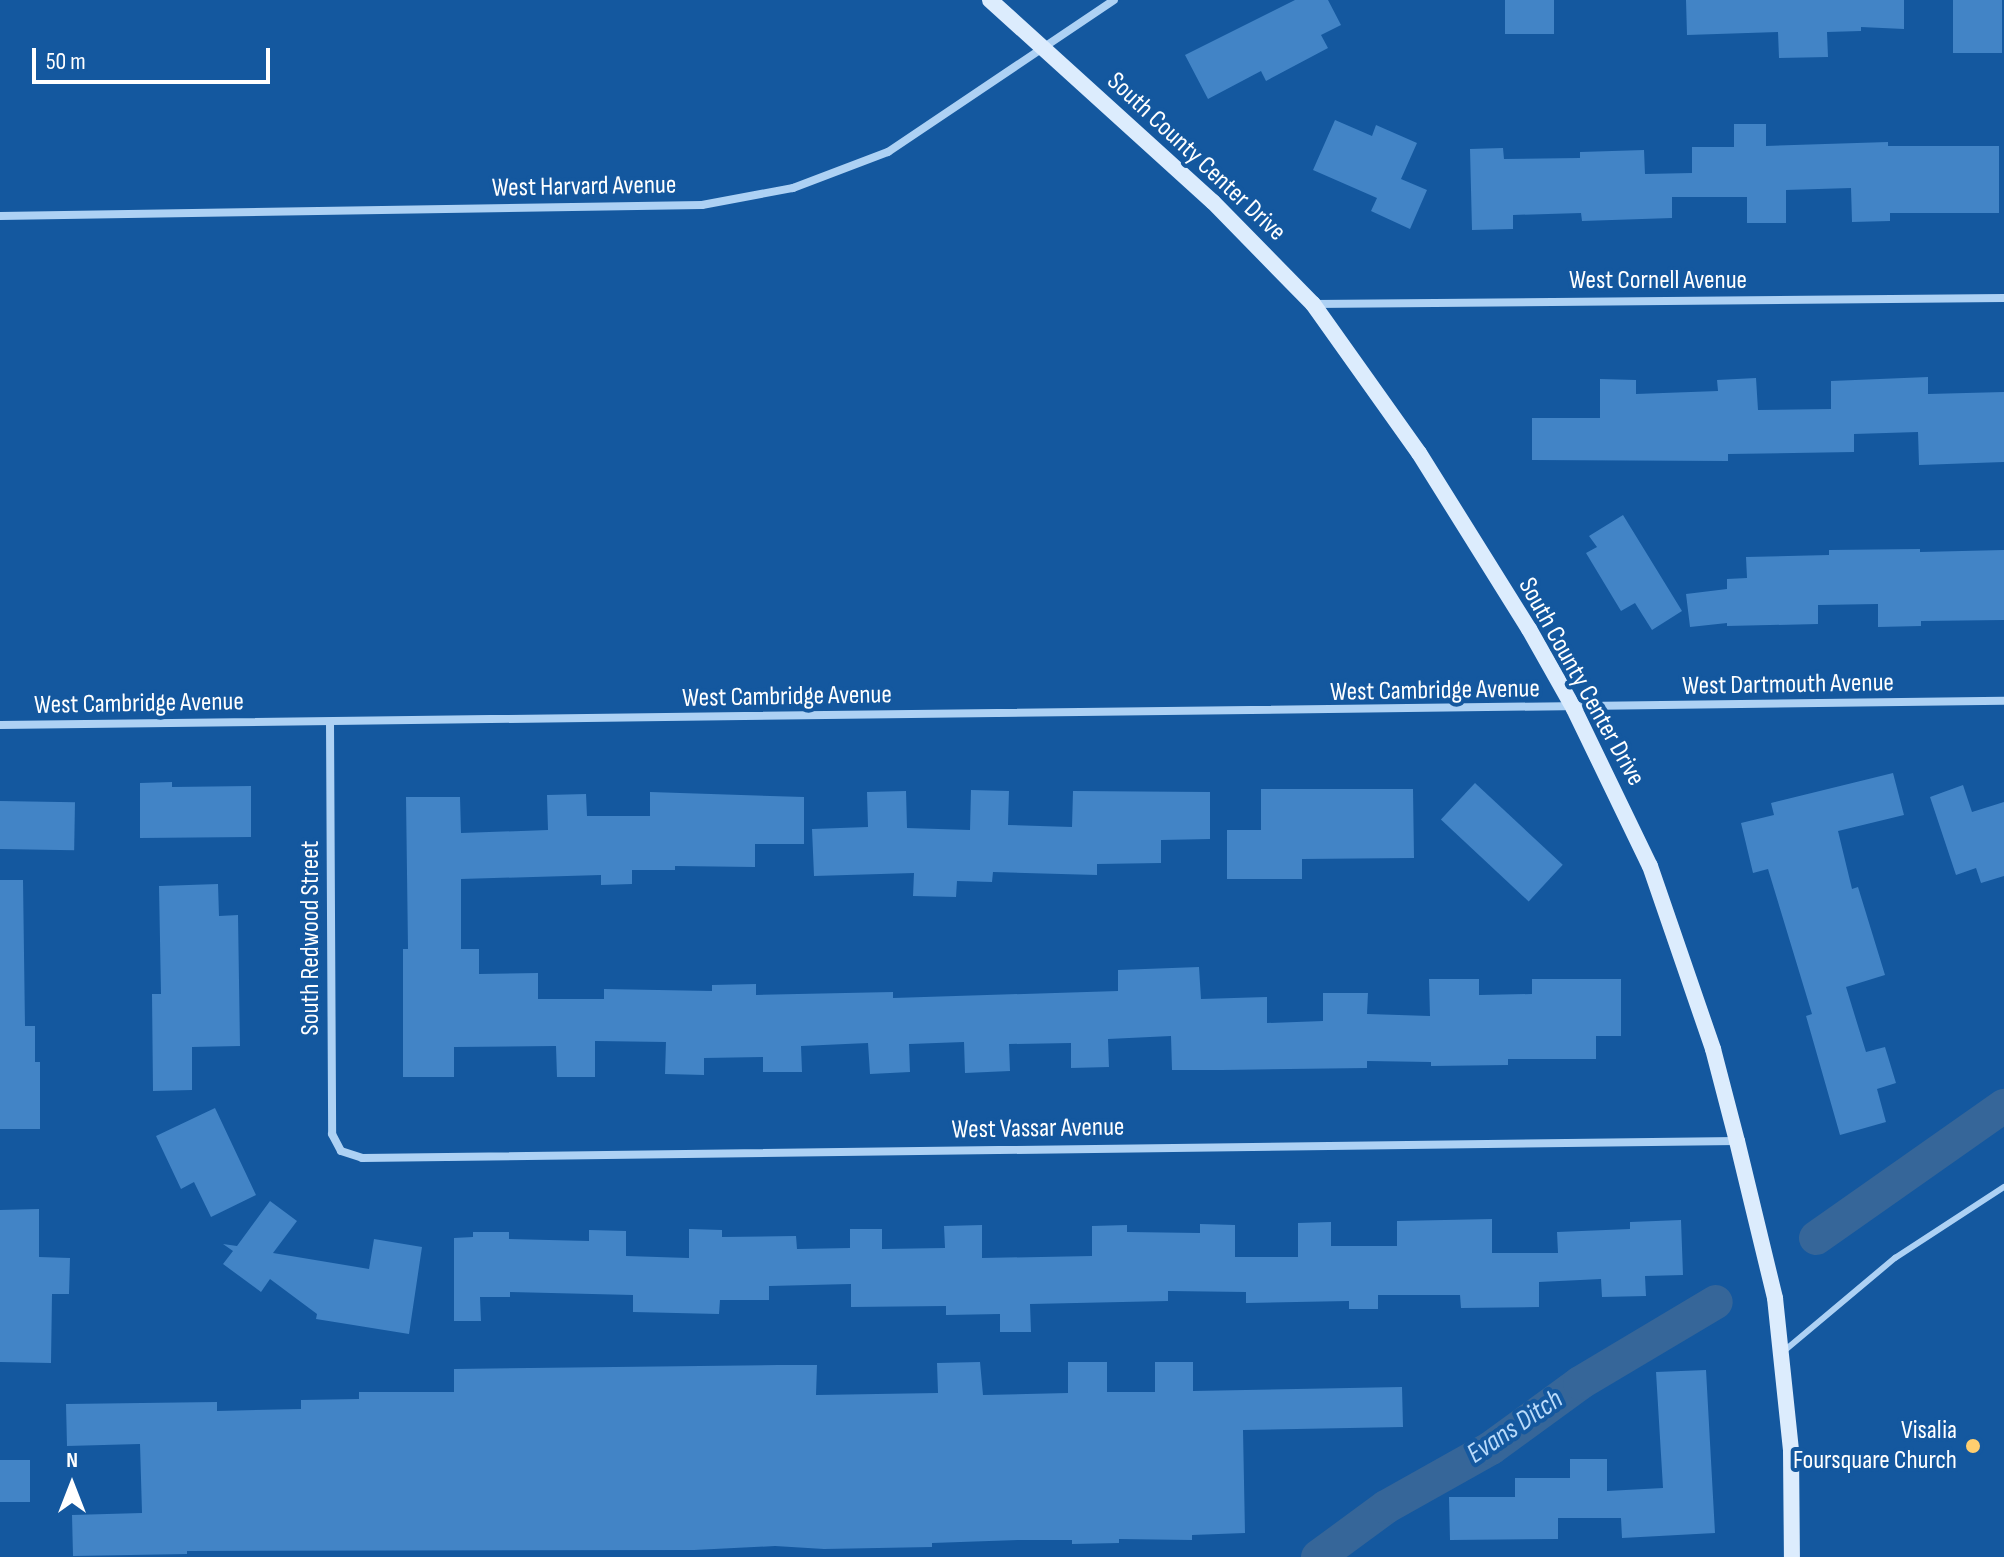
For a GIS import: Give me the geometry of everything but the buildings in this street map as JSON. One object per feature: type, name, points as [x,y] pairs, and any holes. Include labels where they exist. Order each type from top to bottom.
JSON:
[{"type":"street","name":"South County Center Drive","points":[[990,0],[1213,202],[1313,304],[1419,453],[1529,629],[1574,709],[1650,866],[1713,1049],[1737,1141],[1775,1298],[1791,1451],[1792,1557]]},
{"type":"street","name":"West Harvard Avenue","points":[[0,216],[702,205],[793,188],[888,152],[1046,49],[1114,0]]},
{"type":"street","name":"West Cornell Avenue","points":[[1313,304],[2004,298]]},
{"type":"street","name":"West Dartmouth Avenue","points":[[1574,709],[2004,701]]},
{"type":"street","name":"West Cambridge Avenue","points":[[0,725],[1574,709]]},
{"type":"street","name":"South Redwood Street","points":[[330,722],[332,1134],[341,1151]]},
{"type":"street","name":"West Vassar Avenue","points":[[341,1151],[362,1158],[1737,1141]]},
{"type":"lane","points":[[1781,1353],[1895,1258],[2004,1187]]},
{"type":"waterway","name":"Evans Ditch","points":[[1816,1238],[2004,1106]]},
{"type":"waterway","name":"Evans Ditch","points":[[1318,1557],[1386,1507],[1491,1448],[1580,1383],[1716,1302]]},
{"type":"place","name":"Visalia Foursquare Church","points":[[1973,1446]]}]
